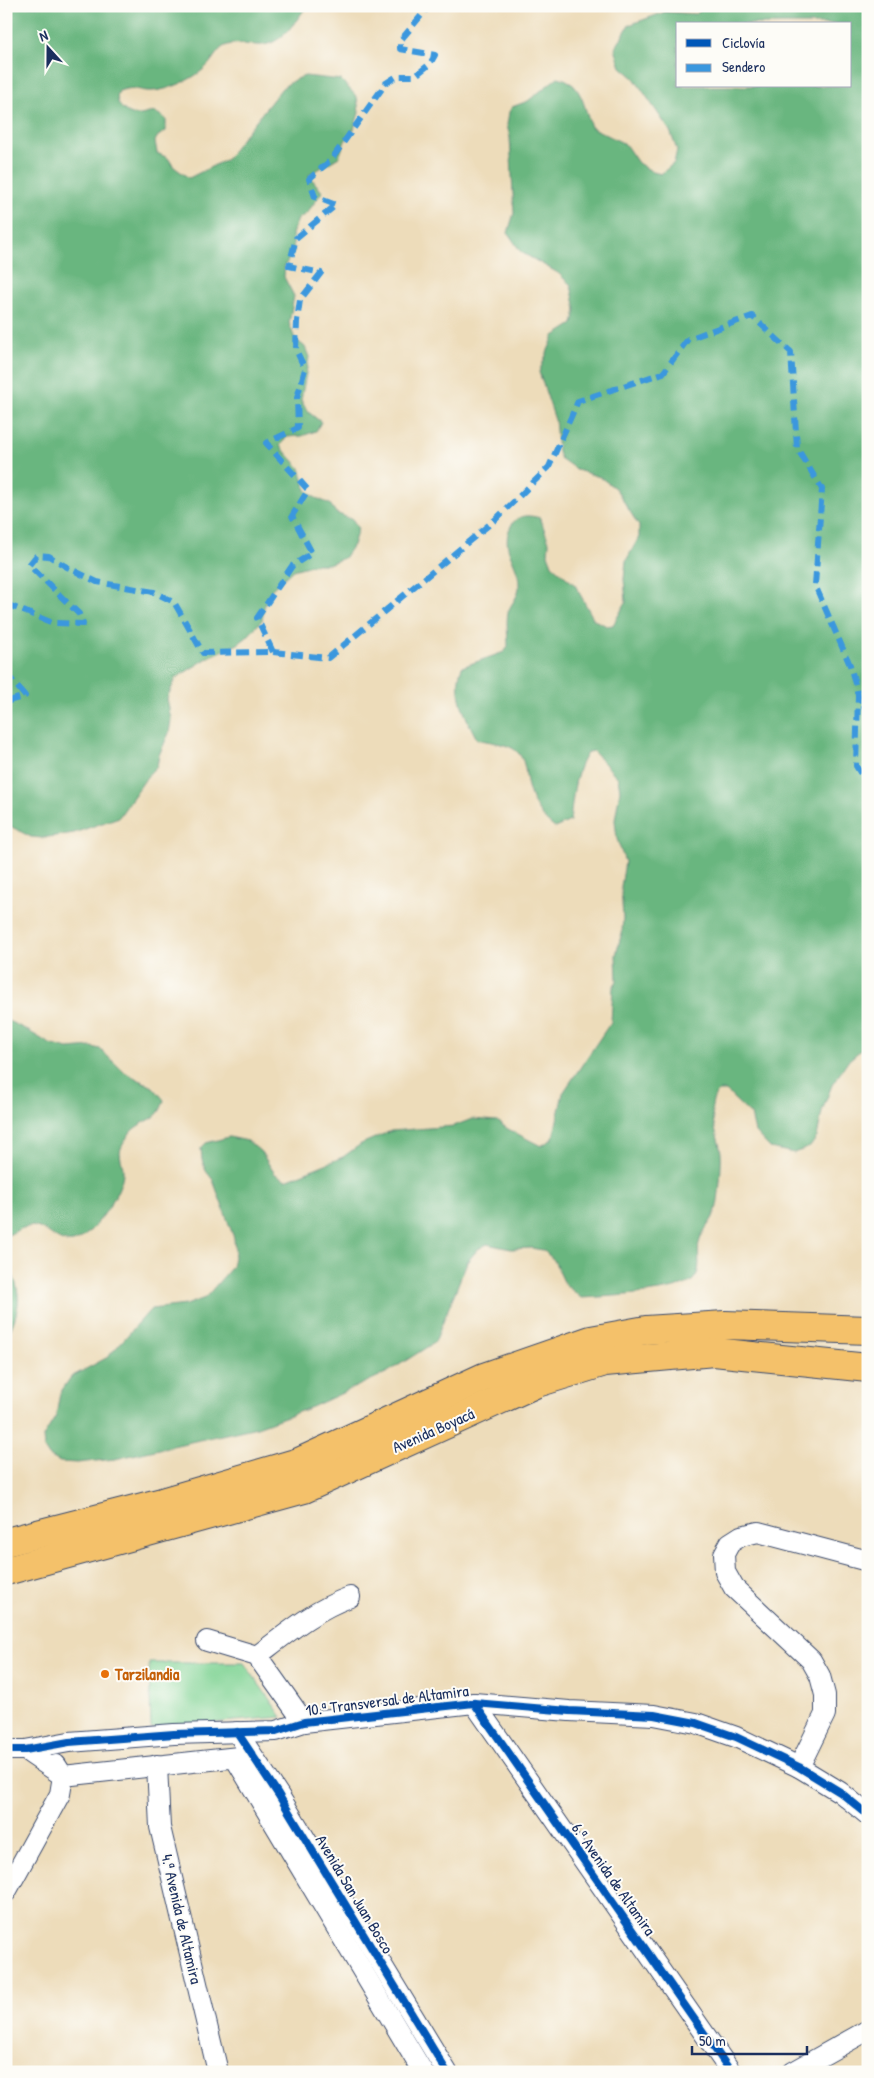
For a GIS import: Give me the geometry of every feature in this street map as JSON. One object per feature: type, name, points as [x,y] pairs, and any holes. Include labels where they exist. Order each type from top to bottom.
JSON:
[{"type":"highway","name":"Avenida Boyacá","points":[[6,1542],[170,1499],[299,1462],[484,1377],[591,1340],[638,1331],[725,1325],[868,1330]]},
{"type":"highway","name":"Avenida Boyacá","points":[[6,1571],[304,1489],[536,1383],[605,1362],[714,1352],[868,1368]]},
{"type":"street","points":[[798,1767],[825,1714],[825,1695],[820,1676],[811,1660],[734,1588],[725,1572],[724,1554],[730,1543],[741,1536],[758,1532],[868,1561]]},
{"type":"street","points":[[257,1656],[318,1611],[350,1597]]},
{"type":"street","points":[[207,1641],[257,1656],[304,1722]]},
{"type":"street","name":"10.ª Transversal de Altamira","points":[[244,1757],[276,1732],[304,1722],[474,1703],[654,1715],[696,1722],[736,1737],[798,1767],[840,1792],[868,1815]]},
{"type":"street","name":"6.ª Avenida de Altamira","points":[[474,1703],[730,2072]]},
{"type":"street","points":[[63,1776],[244,1757],[237,1732]]},
{"type":"street","name":"10.ª Transversal de Altamira","points":[[15,1750],[69,1742],[174,1734],[276,1732]]},
{"type":"street","points":[[174,1734],[187,1747],[189,1753],[188,1758],[179,1764]]},
{"type":"street","points":[[6,1892],[60,1794],[63,1776],[56,1766],[55,1758],[59,1748],[69,1742]]},
{"type":"street","name":"10.ª Transversal de Altamira","points":[[15,1750],[63,1776]]},
{"type":"street","name":"Avenida San Juan Bosco","points":[[244,1757],[423,2072]]},
{"type":"street","name":"Avenida San Juan Bosco","points":[[244,1757],[446,2072]]},
{"type":"street","name":"4.ª Avenida de Altamira","points":[[157,1765],[160,1827],[218,2072]]},
{"type":"street","points":[[793,2072],[868,2030]]},
{"type":"green space","points":[[6,6],[303,6],[304,10],[279,39],[265,45],[227,45],[200,72],[188,80],[167,89],[148,91],[129,89],[119,91],[117,100],[127,112],[139,115],[154,113],[166,119],[166,131],[158,136],[155,141],[157,153],[168,158],[174,167],[189,178],[227,159],[282,88],[294,80],[305,76],[341,80],[357,97],[359,113],[354,129],[345,141],[339,157],[309,175],[322,192],[307,213],[298,219],[292,234],[294,251],[285,265],[284,277],[294,296],[289,323],[295,339],[305,347],[309,357],[301,400],[307,411],[321,422],[316,431],[302,436],[286,437],[280,446],[300,468],[306,490],[314,497],[330,504],[336,513],[353,520],[358,529],[353,545],[344,558],[328,564],[315,564],[293,570],[272,589],[265,603],[262,620],[247,637],[238,644],[211,656],[176,678],[167,698],[171,720],[169,733],[159,755],[157,766],[149,774],[119,817],[74,833],[42,838],[31,837],[6,824]]},
{"type":"green space","points":[[707,6],[868,6],[868,1044],[849,1060],[832,1085],[822,1111],[817,1137],[810,1147],[794,1153],[770,1148],[755,1132],[751,1115],[726,1091],[719,1091],[714,1097],[712,1104],[713,1121],[721,1153],[717,1205],[715,1214],[700,1240],[698,1271],[693,1280],[686,1284],[640,1294],[581,1298],[565,1284],[554,1260],[543,1250],[531,1248],[511,1249],[487,1244],[478,1249],[467,1262],[435,1342],[388,1372],[312,1407],[257,1427],[115,1459],[77,1463],[60,1462],[49,1456],[44,1448],[43,1437],[56,1416],[60,1393],[71,1377],[108,1357],[151,1309],[186,1305],[205,1298],[232,1267],[235,1251],[234,1238],[213,1180],[206,1171],[202,1160],[201,1148],[206,1143],[229,1137],[248,1141],[261,1152],[275,1174],[286,1180],[343,1157],[361,1144],[391,1131],[454,1126],[472,1119],[497,1121],[508,1129],[541,1146],[551,1140],[554,1134],[563,1093],[611,1022],[613,987],[617,981],[616,955],[622,932],[621,887],[625,862],[617,839],[615,820],[620,790],[618,778],[593,751],[588,752],[583,759],[577,776],[570,821],[555,828],[542,816],[533,801],[521,756],[512,748],[477,739],[459,695],[459,676],[462,667],[504,652],[508,647],[508,612],[517,596],[519,588],[516,568],[507,540],[512,524],[518,518],[532,516],[540,518],[549,542],[548,554],[552,565],[575,585],[594,620],[607,626],[613,625],[626,602],[624,579],[626,561],[639,537],[639,526],[616,489],[600,477],[577,470],[560,458],[558,452],[555,420],[539,372],[554,336],[573,324],[576,310],[571,285],[558,273],[521,252],[508,233],[514,213],[510,137],[507,125],[509,112],[512,107],[528,101],[558,77],[572,84],[581,96],[591,127],[625,144],[638,163],[653,172],[661,174],[674,163],[677,150],[670,131],[634,78],[621,67],[615,49],[629,25],[665,12],[696,14]]},
{"type":"green space","points":[[6,1020],[50,1044],[68,1049],[92,1047],[100,1049],[124,1072],[153,1087],[164,1100],[159,1112],[153,1118],[133,1129],[122,1146],[120,1156],[123,1169],[122,1180],[105,1213],[89,1232],[81,1239],[73,1242],[61,1240],[33,1226],[22,1228],[6,1236]]},
{"type":"green space","points":[[6,1268],[11,1272],[17,1289],[18,1304],[15,1318],[6,1340]]},
{"type":"green space","points":[[149,1663],[244,1663],[282,1717],[151,1728]]},
{"type":"marked path","points":[[273,652],[257,618],[292,566],[312,553],[292,516],[308,490],[266,443],[298,428],[297,398],[305,369],[296,350],[300,300],[321,273],[289,266],[296,238],[336,205],[315,197],[309,179],[331,160],[386,83],[397,76],[415,76],[430,64],[435,55],[400,49],[400,41],[427,6]]},
{"type":"marked path","points":[[6,604],[53,623],[83,624],[79,614],[29,565],[37,555],[49,556],[97,582],[154,592],[174,602],[203,653],[273,652],[328,658],[496,519],[549,467],[578,401],[663,373],[688,339],[752,316],[791,352],[797,448],[822,489],[815,585],[850,665],[858,695]]},
{"type":"marked path","points":[[6,673],[25,696],[6,702]]},
{"type":"marked path","points":[[868,715],[858,695],[856,766],[868,785]]},
{"type":"cycle path","points":[[474,1703],[731,2072]]},
{"type":"cycle path","points":[[6,1750],[25,1750],[69,1742],[174,1734],[276,1731],[304,1722],[474,1703],[569,1711],[654,1715],[696,1723],[736,1737],[799,1767],[840,1792],[868,1815]]},
{"type":"cycle path","points":[[237,1732],[278,1794],[447,2072]]},
{"type":"place","name":"Tarzilandia","points":[[105,1674]]}]
